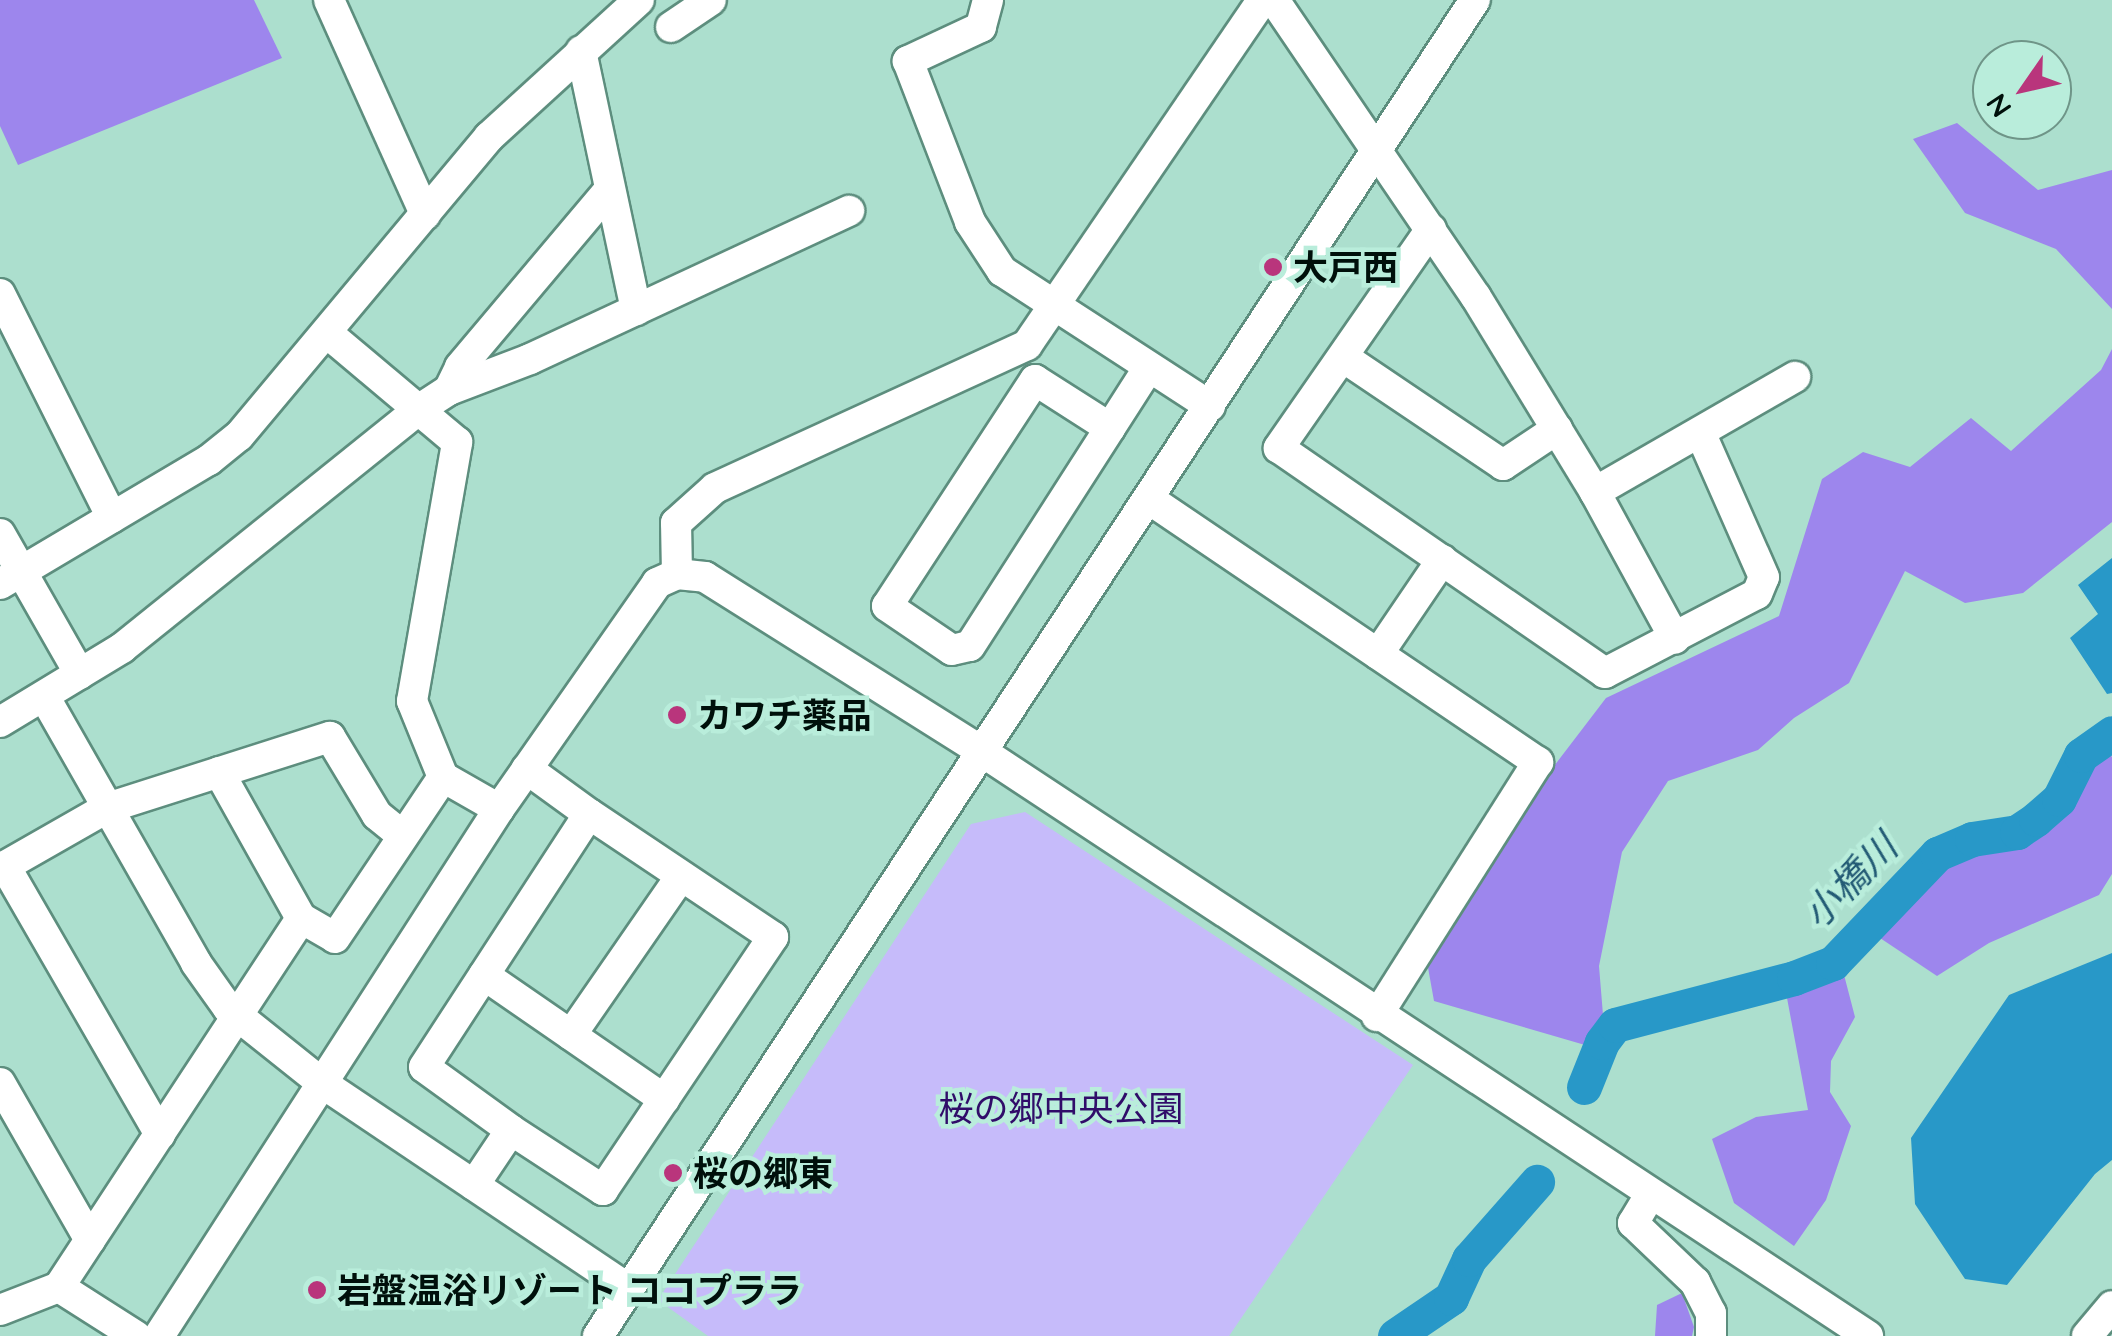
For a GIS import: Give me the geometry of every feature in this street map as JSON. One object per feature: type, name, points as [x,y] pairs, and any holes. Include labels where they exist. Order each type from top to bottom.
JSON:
[{"type":"street","points":[[329,0],[425,214]]},
{"type":"street","points":[[10,578],[239,436],[489,137],[638,0]]},
{"type":"street","points":[[671,27],[711,0]]},
{"type":"street","points":[[988,0],[980,27],[908,61],[970,222],[1002,271],[1210,406]]},
{"type":"street","points":[[677,574],[676,523],[715,488],[1027,345],[1262,0]]},
{"type":"street","points":[[1274,0],[1432,229],[1595,492],[1675,639]]},
{"type":"street","points":[[598,1336],[984,753],[1474,0]]},
{"type":"street","points":[[581,50],[636,310]]},
{"type":"street","points":[[449,390],[460,367],[608,191]]},
{"type":"street","points":[[0,722],[122,648],[418,410],[449,390],[530,360],[849,210]]},
{"type":"street","points":[[1432,229],[1279,448],[1605,673],[1757,594],[1764,577],[1700,432]]},
{"type":"street","points":[[0,294],[112,518]]},
{"type":"street","points":[[327,333],[457,442],[412,701],[443,778],[499,809]]},
{"type":"street","points":[[1343,356],[1503,465],[1557,429]]},
{"type":"street","points":[[1110,428],[1035,380],[887,606],[952,650],[970,646],[1150,366]]},
{"type":"street","points":[[1595,492],[1795,377]]},
{"type":"street","points":[[1149,499],[1538,762],[1377,1016]]},
{"type":"street","points":[[0,534],[10,578],[80,674]]},
{"type":"street","points":[[1378,654],[1442,560]]},
{"type":"street","points":[[159,1336],[499,809],[657,583],[677,574],[705,577],[984,753],[1856,1333]]},
{"type":"street","points":[[44,696],[202,973],[238,1018],[322,1084],[629,1289]]},
{"type":"street","points":[[160,1134],[2,868],[107,808],[330,737],[377,815],[403,836]]},
{"type":"street","points":[[527,769],[773,937],[603,1190],[424,1067],[589,814]]},
{"type":"street","points":[[219,772],[301,918],[334,938],[443,778]]},
{"type":"street","points":[[571,1035],[681,876]]},
{"type":"street","points":[[0,1310],[59,1287],[301,918]]},
{"type":"street","points":[[484,975],[664,1099]]},
{"type":"street","points":[[0,1082],[90,1240]]},
{"type":"street","points":[[474,1185],[511,1130]]},
{"type":"street","points":[[1650,1196],[1633,1222],[1695,1282],[1711,1313],[1711,1336]]},
{"type":"street","points":[[59,1287],[136,1336]]},
{"type":"street","points":[[2087,1336],[2112,1306]]},
{"type":"green space","name":"桜の郷中央公園","points":[[1025,812],[1413,1065],[1229,1336],[708,1336],[658,1300],[971,824]]},
{"type":"shaded area","points":[[0,0],[254,0],[282,58],[18,165],[0,126]]},
{"type":"shaded area","points":[[1957,123],[1972,135],[1972,140],[1978,140],[2038,190],[2112,170],[2112,309],[2056,249],[1965,213],[1913,139]]},
{"type":"shaded area","points":[[2112,349],[2112,522],[2023,593],[1965,603],[1905,571],[1849,683],[1794,718],[1758,750],[1668,781],[1622,852],[1599,966],[1603,1015],[1585,1045],[1434,1001],[1427,962],[1551,770],[1606,698],[1779,616],[1822,479],[1863,452],[1910,467],[1971,418],[2011,451],[2101,370]]},
{"type":"shaded area","points":[[2107,751],[2112,757],[2112,874],[2099,895],[1989,943],[1937,976],[1880,938],[1916,885],[1966,851],[2037,831]]},
{"type":"shaded area","points":[[1843,971],[1855,1017],[1831,1061],[1830,1092],[1851,1126],[1826,1200],[1794,1246],[1734,1203],[1712,1139],[1756,1117],[1808,1110],[1787,998]]},
{"type":"shaded area","points":[[1682,1293],[1694,1327],[1692,1336],[1655,1336],[1657,1305]]},
{"type":"water","points":[[2112,558],[2112,693],[2107,694],[2070,638],[2098,614],[2078,585]]},
{"type":"water","points":[[2112,953],[2112,1160],[2095,1174],[2007,1285],[1965,1279],[1915,1204],[1911,1138],[2009,995]]},
{"type":"waterway","name":"小橋川","points":[[1584,1087],[1602,1042],[1615,1025],[1794,978],[1833,963],[1937,854],[1972,839],[2017,832],[2036,819],[2059,799],[2081,755],[2112,733]]},
{"type":"waterway","name":"小橋川","points":[[1395,1336],[1451,1298],[1469,1259],[1537,1182]]},
{"type":"place","name":"大戸西","points":[[1273,267]]},
{"type":"place","name":"カワチ薬品","points":[[677,715]]},
{"type":"place","name":"桜の郷東","points":[[673,1173]]},
{"type":"place","name":"岩盤温浴リゾート ココプララ","points":[[317,1290]]}]
